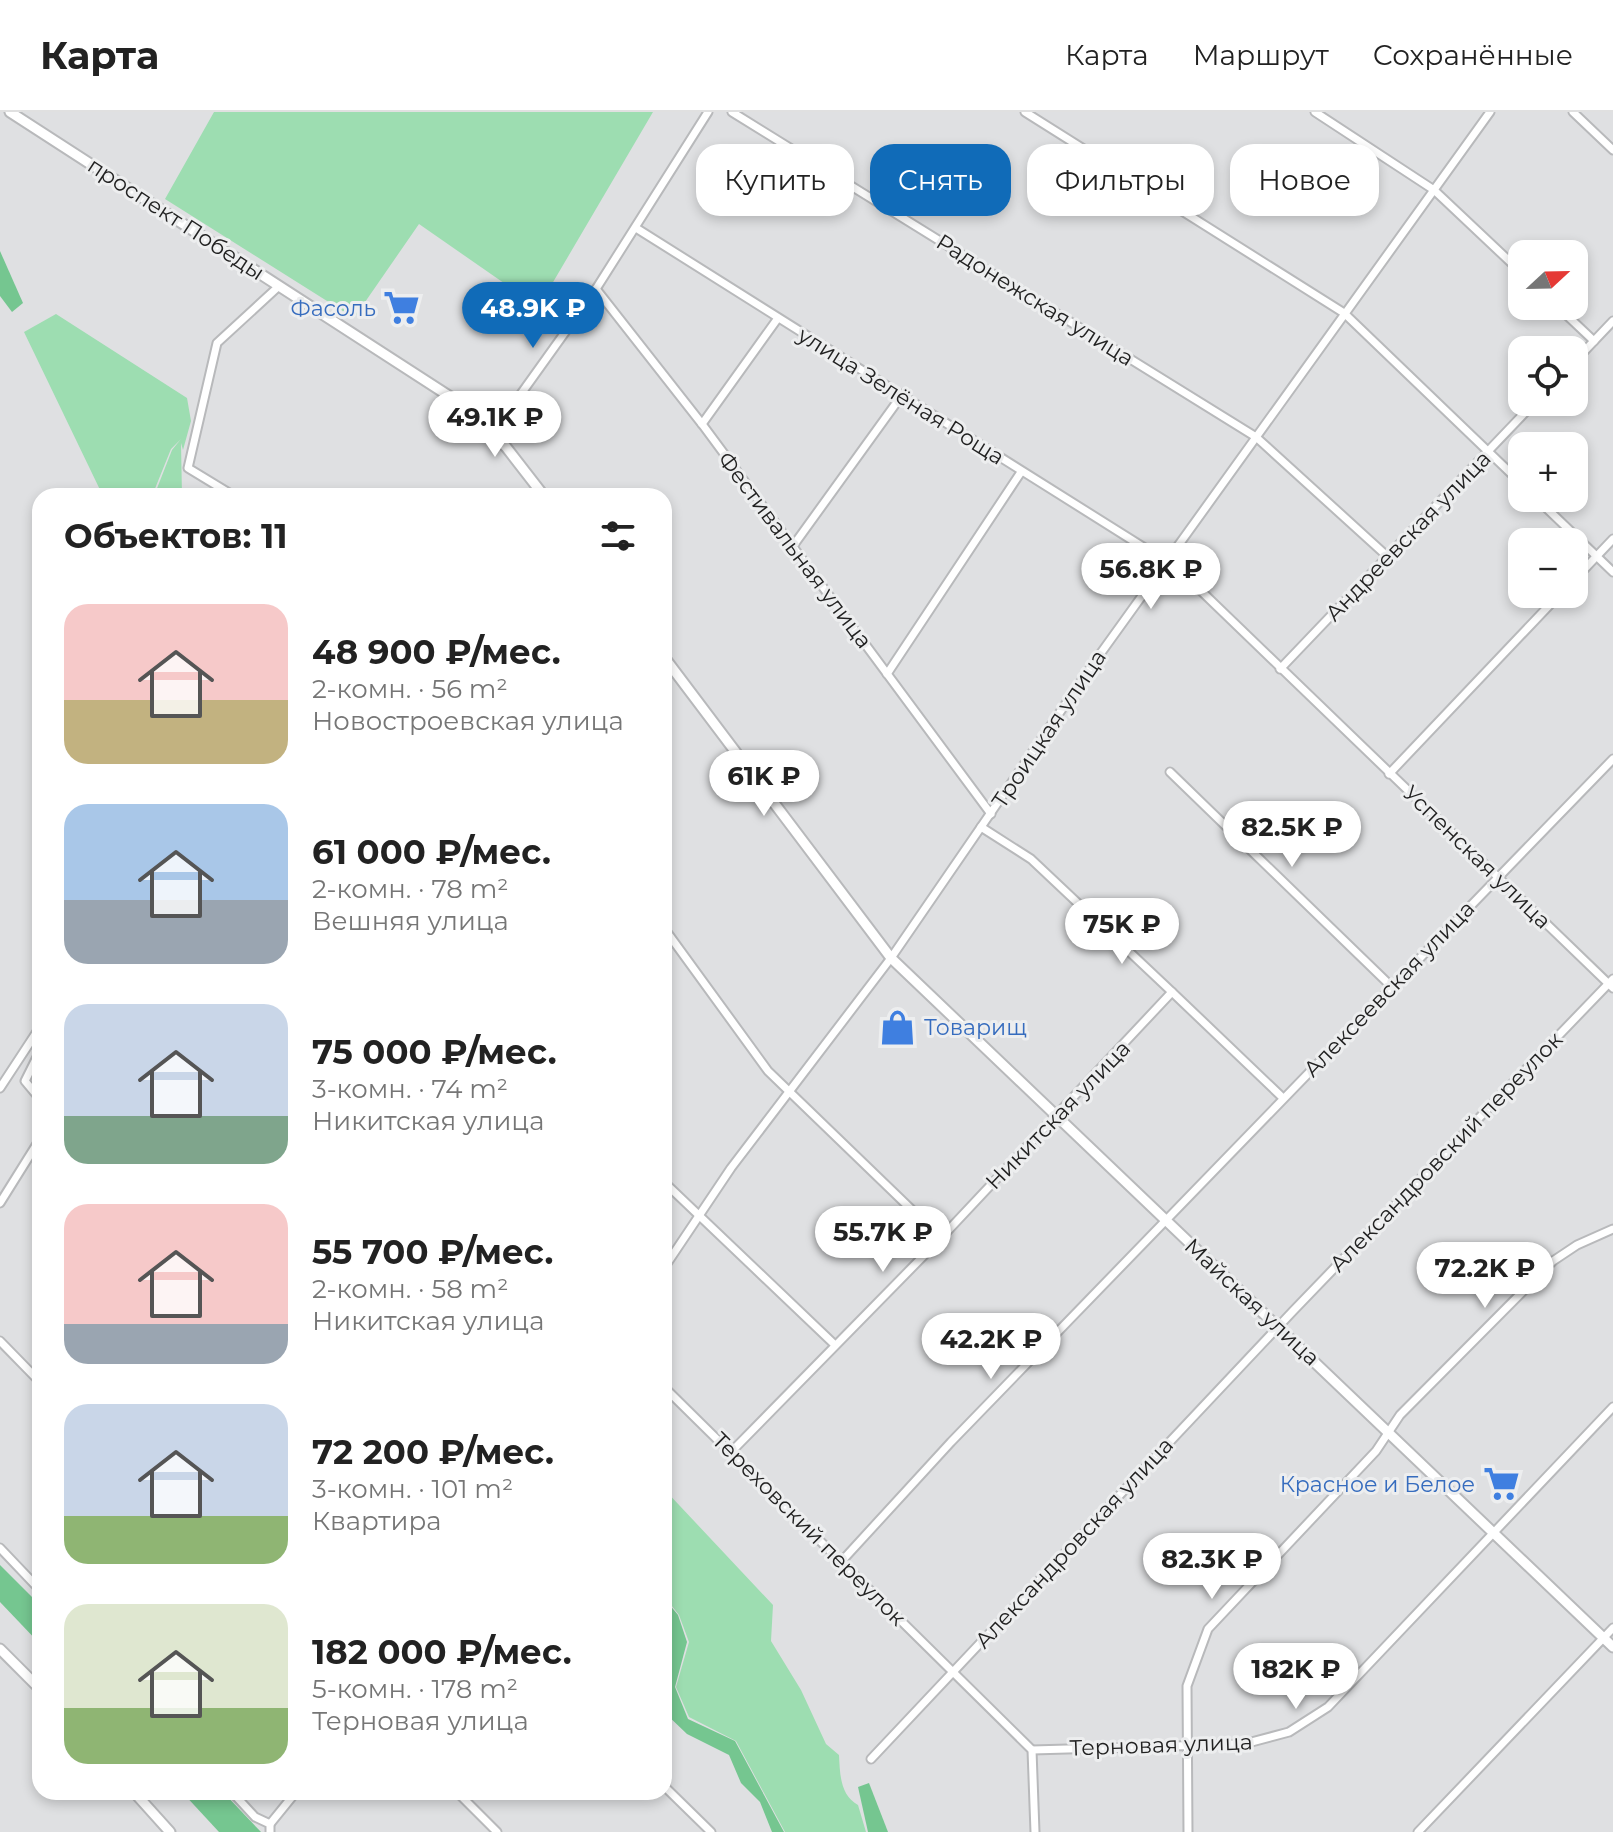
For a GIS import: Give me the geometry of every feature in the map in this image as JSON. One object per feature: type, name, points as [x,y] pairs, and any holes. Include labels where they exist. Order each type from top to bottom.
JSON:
[{"type":"street","name":"проспект Победы","points":[[10,112],[463,405],[490,429],[538,488]]},
{"type":"street","points":[[490,429],[513,405],[596,289],[708,112]]},
{"type":"street","name":"Радонежская улица","points":[[732,112],[1256,437],[1388,557]]},
{"type":"street","points":[[1025,112],[1344,313],[1508,471]]},
{"type":"street","points":[[1315,112],[1434,190],[1508,260]]},
{"type":"street","name":"Троицкая улица","points":[[672,1256],[698,1216],[891,958],[1256,437],[1490,112]]},
{"type":"street","points":[[1573,112],[1613,150]]},
{"type":"street","name":"улица Зелёная Роща","points":[[636,228],[1021,472],[1159,557],[1169,560]]},
{"type":"street","points":[[221,488],[188,468],[217,343],[279,286]]},
{"type":"street","name":"Фестивальная улица","points":[[596,289],[702,424],[991,814]]},
{"type":"street","points":[[702,424],[778,318]]},
{"type":"street","points":[[1572,320],[1594,341]]},
{"type":"street","points":[[1588,347],[1613,321]]},
{"type":"street","points":[[793,546],[902,395]]},
{"type":"street","name":"Андреевская улица","points":[[1280,669],[1522,416]]},
{"type":"street","points":[[887,674],[1021,472]]},
{"type":"street","points":[[1551,512],[1613,572]]},
{"type":"street","points":[[1588,565],[1613,539]]},
{"type":"street","name":"Успенская улица","points":[[1169,560],[1611,984]]},
{"type":"street","points":[[1389,774],[1547,608]]},
{"type":"street","name":"Майская улица","points":[[672,668],[891,958],[1613,1647]]},
{"type":"street","name":"Алексеевская улица","points":[[840,1563],[951,1442],[1168,1222],[1283,1098],[1613,759]]},
{"type":"street","points":[[1170,772],[1393,988]]},
{"type":"street","points":[[981,827],[1031,859],[1283,1098]]},
{"type":"street","points":[[672,939],[739,1035],[790,1094],[941,1238]]},
{"type":"street","name":"Александровский переулок","points":[[1279,1326],[1611,984]]},
{"type":"street","name":"Никитская улица","points":[[732,1451],[1057,1117],[1172,992]]},
{"type":"street","points":[[0,1088],[32,1039]]},
{"type":"street","points":[[32,1067],[25,1081],[32,1089]]},
{"type":"street","points":[[0,1203],[32,1152]]},
{"type":"street","points":[[672,1190],[835,1345]]},
{"type":"street","points":[[1188,1832],[1187,1686],[1208,1629],[1376,1451],[1400,1415],[1553,1261],[1577,1245],[1613,1229]]},
{"type":"street","name":"Александровская улица","points":[[871,1759],[1279,1326]]},
{"type":"street","points":[[0,1341],[32,1374]]},
{"type":"street","name":"Тереховский переулок","points":[[672,1395],[1032,1750]]},
{"type":"street","points":[[1496,1534],[1613,1407]]},
{"type":"street","name":"Терновая улица","points":[[1032,1750],[1186,1746],[1268,1740],[1310,1722],[1496,1534]]},
{"type":"street","points":[[0,1548],[32,1582]]},
{"type":"street","points":[[1418,1832],[1613,1628]]},
{"type":"street","points":[[0,1649],[32,1681]]},
{"type":"street","points":[[1032,1750],[1035,1832]]},
{"type":"street","points":[[672,1794],[711,1832]]},
{"type":"street","points":[[141,1800],[170,1832]]},
{"type":"street","points":[[239,1800],[270,1828],[290,1800]]},
{"type":"street","points":[[465,1800],[497,1832]]},
{"type":"green space","points":[[214,112],[653,112],[549,289],[534,304],[419,224],[354,318],[165,199]]},
{"type":"green space","points":[[0,251],[23,303],[12,312],[0,296]]},
{"type":"green space","points":[[56,314],[187,398],[191,421],[183,450],[181,443],[182,488],[157,488],[172,450],[181,439],[171,449],[155,488],[99,488],[24,332]]},
{"type":"green space","points":[[672,1498],[773,1605],[771,1641],[801,1690],[826,1744],[839,1755],[844,1790],[858,1805],[866,1832],[785,1832],[736,1741],[689,1717],[676,1687],[689,1642],[679,1615],[672,1606]]},
{"type":"green space","points":[[0,1565],[32,1597],[32,1636],[0,1602]]},
{"type":"green space","points":[[672,1608],[678,1615],[687,1642],[675,1687],[688,1719],[735,1741],[784,1832],[772,1832],[760,1802],[741,1783],[729,1755],[687,1734],[672,1720]]},
{"type":"green space","points":[[869,1783],[888,1832],[868,1832],[858,1787]]},
{"type":"green space","points":[[189,1800],[231,1800],[261,1832],[219,1832]]},
{"type":"place","name":"Фасоль","points":[[402,308]]},
{"type":"place","name":"Товарищ","points":[[898,1027]]},
{"type":"place","name":"Красное и Белое","points":[[1501,1484]]}]
